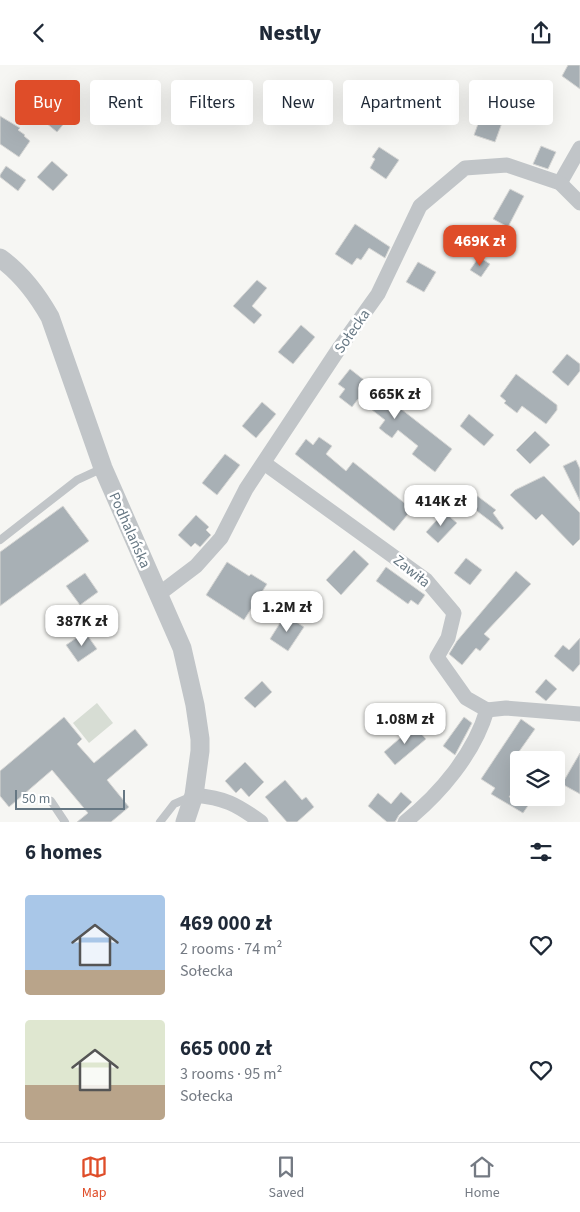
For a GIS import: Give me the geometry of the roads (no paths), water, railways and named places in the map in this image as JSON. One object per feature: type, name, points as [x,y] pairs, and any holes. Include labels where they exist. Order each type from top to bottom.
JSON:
[{"type":"street","points":[[560,183],[580,148]]},
{"type":"street","name":"Sołecka","points":[[159,594],[196,566],[221,538],[243,495],[340,347],[378,294],[420,206],[465,168],[507,165],[560,183],[580,203]]},
{"type":"street","name":"Podhalańska","points":[[0,258],[24,280],[41,301],[50,317],[103,468],[182,648],[195,705],[200,751],[194,795],[185,822]]},
{"type":"street","name":"Zawiła","points":[[264,463],[426,580],[454,613],[448,638],[437,657],[466,698],[486,710]]},
{"type":"street","points":[[405,822],[462,763],[483,721],[486,710],[506,707],[580,714]]},
{"type":"street","points":[[194,795],[216,797],[238,805],[261,822]]},
{"type":"lane","points":[[0,540],[77,480],[103,468]]},
{"type":"lane","points":[[160,822],[174,804],[194,795]]},
{"type":"lane","points":[[51,801],[65,822]]}]
